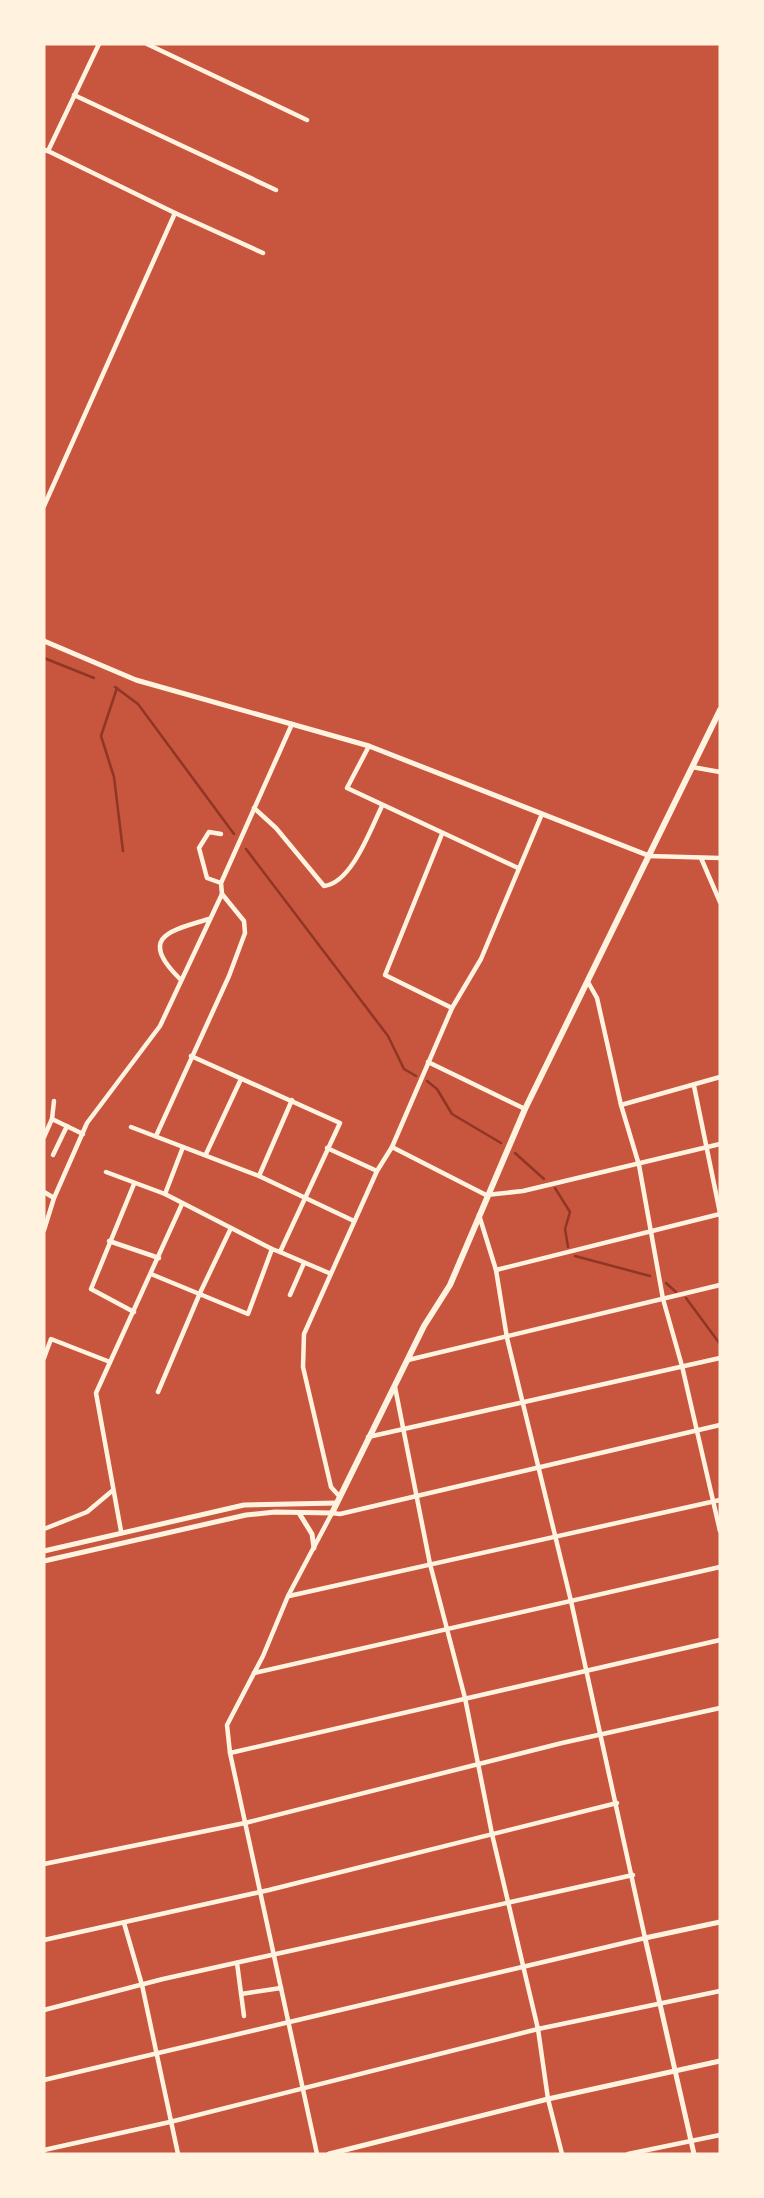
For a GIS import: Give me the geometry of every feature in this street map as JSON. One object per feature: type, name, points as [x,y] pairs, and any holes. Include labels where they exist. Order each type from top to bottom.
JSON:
[{"type":"main road","points":[[332,1513],[367,1437],[450,1286],[486,1195],[525,1109],[691,766],[717,722],[720,710]]},
{"type":"street","points":[[99,44],[46,150],[263,253]]},
{"type":"street","points":[[147,44],[307,120]]},
{"type":"street","points":[[74,95],[276,190]]},
{"type":"street","points":[[44,506],[175,213]]},
{"type":"street","points":[[44,641],[136,680],[369,746],[647,855],[720,858]]},
{"type":"street","points":[[44,1230],[54,1198],[98,1106],[160,1026],[222,894],[221,883],[293,723]]},
{"type":"street","points":[[369,746],[347,788],[518,869]]},
{"type":"street","points":[[691,766],[720,772]]},
{"type":"street","points":[[254,808],[276,828],[324,886],[342,879],[382,806]]},
{"type":"street","points":[[44,1551],[121,1531],[262,1503],[338,1500],[331,1487],[303,1367],[304,1334],[329,1273],[377,1171],[392,1147],[452,1008],[481,958],[542,814]]},
{"type":"street","points":[[221,834],[209,832],[199,848],[207,878],[221,883]]},
{"type":"street","points":[[442,834],[385,975],[452,1008]]},
{"type":"street","points":[[701,858],[720,902]]},
{"type":"street","points":[[156,1136],[229,975],[246,928],[244,921],[222,894]]},
{"type":"street","points":[[181,980],[165,962],[161,950],[162,938],[168,931],[210,919]]},
{"type":"street","points":[[587,981],[597,998],[621,1105],[639,1165],[663,1299],[717,1501],[720,1531]]},
{"type":"street","points":[[191,1056],[340,1123],[280,1252]]},
{"type":"street","points":[[428,1062],[525,1109]]},
{"type":"street","points":[[621,1105],[720,1077]]},
{"type":"street","points":[[206,1154],[241,1079]]},
{"type":"street","points":[[496,1270],[720,1214],[694,1086]]},
{"type":"street","points":[[260,1176],[292,1100]]},
{"type":"street","points":[[44,1137],[52,1119],[54,1101]]},
{"type":"street","points":[[52,1119],[83,1133]]},
{"type":"street","points":[[53,1155],[67,1126]]},
{"type":"street","points":[[131,1127],[260,1176],[354,1221]]},
{"type":"street","points":[[392,1147],[486,1195],[523,1191],[720,1144]]},
{"type":"street","points":[[165,1194],[183,1147]]},
{"type":"street","points":[[327,1148],[377,1171]]},
{"type":"street","points":[[106,1172],[165,1194],[272,1250],[329,1273]]},
{"type":"street","points":[[134,1184],[91,1289],[134,1312]]},
{"type":"street","points":[[44,1192],[54,1198]]},
{"type":"street","points":[[121,1531],[96,1400],[110,1362],[182,1203]]},
{"type":"street","points":[[478,1214],[496,1270],[507,1338],[553,1536],[571,1601],[694,2154]]},
{"type":"street","points":[[158,1392],[231,1228]]},
{"type":"street","points":[[109,1241],[159,1258]]},
{"type":"street","points":[[151,1274],[248,1314],[272,1250]]},
{"type":"street","points":[[290,1295],[304,1262]]},
{"type":"street","points":[[408,1360],[720,1285]]},
{"type":"street","points":[[44,1358],[51,1339],[110,1362]]},
{"type":"street","points":[[367,1437],[720,1358]]},
{"type":"street","points":[[394,1386],[430,1564],[465,1698],[492,1834],[538,2029],[548,2099],[562,2154]]},
{"type":"street","points":[[44,1562],[246,1515],[340,1514],[720,1425]]},
{"type":"street","points":[[44,1529],[88,1512],[113,1491]]},
{"type":"street","points":[[288,1596],[717,1501]]},
{"type":"street","points":[[299,1513],[312,1534],[314,1548]]},
{"type":"street","points":[[317,2154],[230,1753],[227,1726],[288,1596],[332,1513]]},
{"type":"street","points":[[253,1674],[720,1567]]},
{"type":"street","points":[[230,1753],[720,1640]]},
{"type":"street","points":[[44,1864],[245,1823],[600,1734],[720,1708]]},
{"type":"street","points":[[44,1940],[261,1891],[617,1803]]},
{"type":"street","points":[[44,2010],[275,1954],[633,1875]]},
{"type":"street","points":[[44,2080],[287,2021],[720,1922]]},
{"type":"street","points":[[124,1923],[142,1985],[178,2154]]},
{"type":"street","points":[[237,1963],[244,2016]]},
{"type":"street","points":[[240,1994],[281,1987]]},
{"type":"street","points":[[44,2150],[170,2122],[538,2029],[720,1991]]},
{"type":"street","points":[[329,2154],[548,2099],[720,2061]]},
{"type":"street","points":[[628,2154],[720,2135]]},
{"type":"waterway","points":[[44,658],[94,678]]},
{"type":"waterway","points":[[115,687],[138,704],[234,834]]},
{"type":"waterway","points":[[117,688],[101,736],[114,777],[123,851]]},
{"type":"waterway","points":[[246,849],[388,1036],[404,1069],[416,1076]]},
{"type":"waterway","points":[[427,1081],[437,1089],[452,1114],[501,1143]]},
{"type":"waterway","points":[[515,1153],[544,1179]]},
{"type":"waterway","points":[[555,1188],[570,1212],[565,1229],[568,1247]]},
{"type":"waterway","points":[[575,1256],[650,1276]]},
{"type":"waterway","points":[[666,1283],[676,1292]]},
{"type":"waterway","points":[[686,1298],[720,1344]]}]
